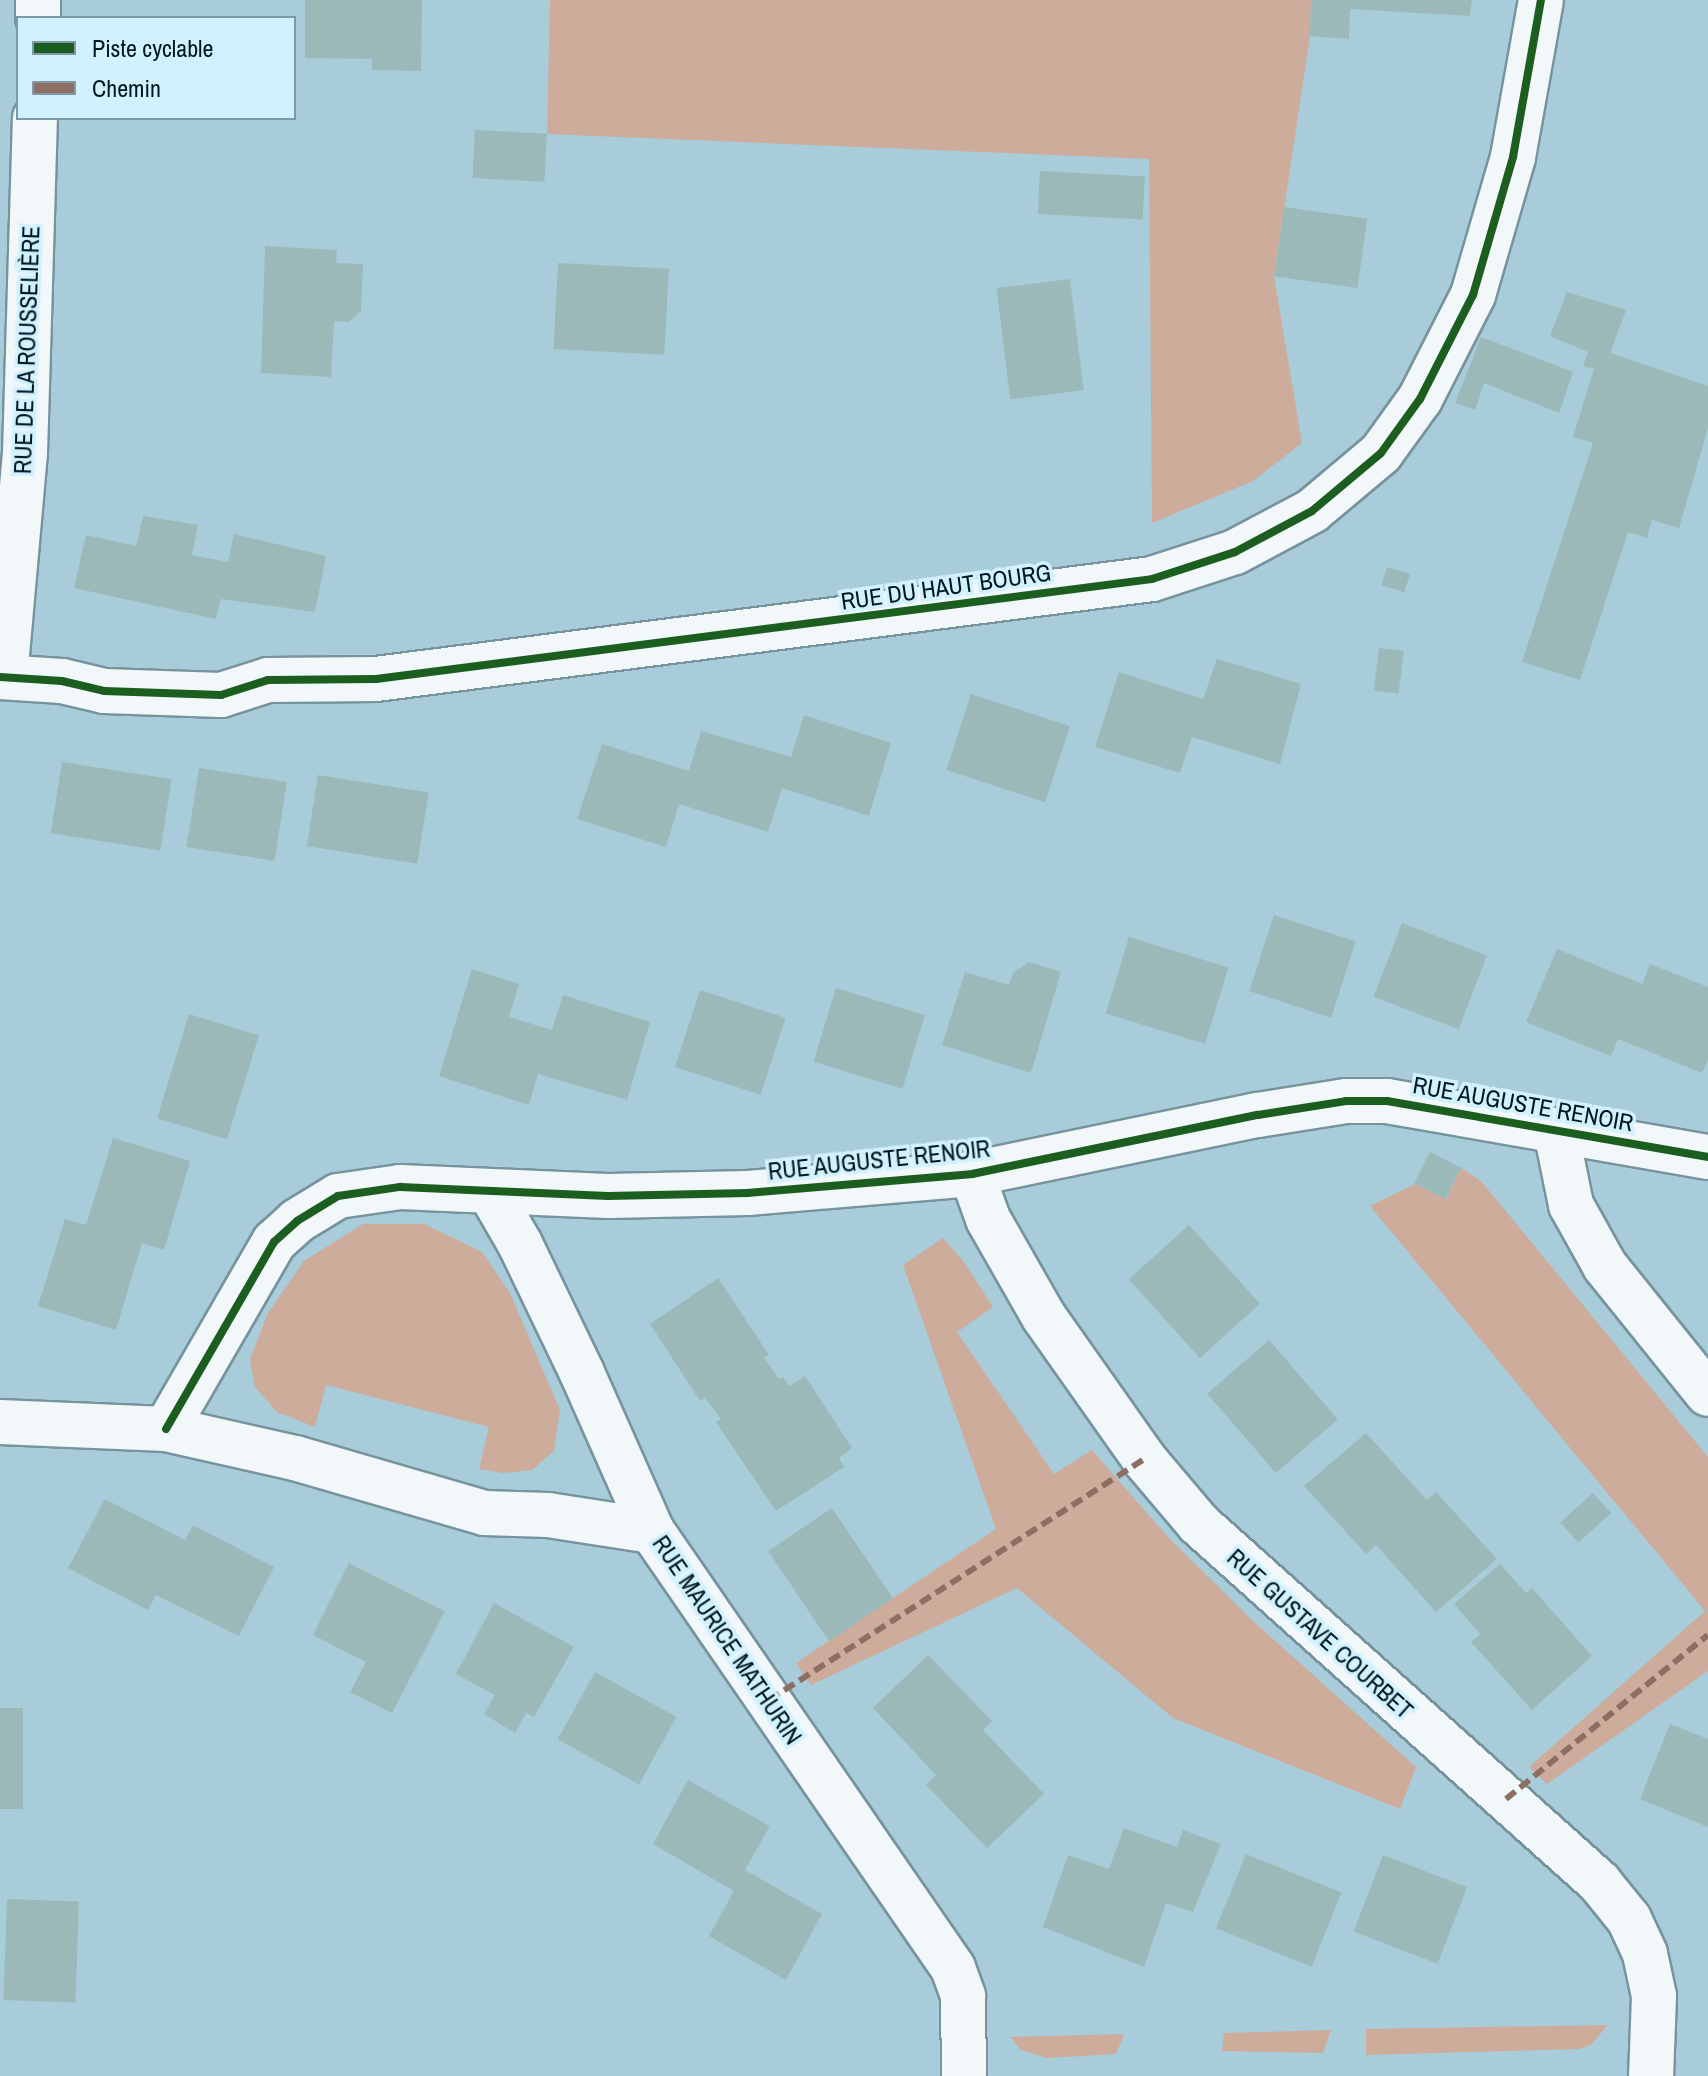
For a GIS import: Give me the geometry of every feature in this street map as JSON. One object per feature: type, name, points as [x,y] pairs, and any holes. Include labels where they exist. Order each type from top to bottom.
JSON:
[{"type":"street","name":"RUE DU HAUT BOURG","points":[[2,677],[62,681],[104,691],[221,695],[268,680],[376,679],[851,621],[1152,579],[1235,552],[1312,511],[1381,453],[1420,399],[1473,295],[1513,157],[1541,0]]},
{"type":"street","name":"RUE DE LA ROUSSELIÈRE","points":[[2,677],[25,453],[35,120]]},
{"type":"street","name":"RUE AUGUSTE RENOIR","points":[[166,1429],[274,1242],[297,1221],[338,1196],[400,1187],[608,1196],[748,1193],[972,1174],[1258,1115],[1346,1101],[1387,1101],[1708,1157]]},
{"type":"street","points":[[1556,1131],[1571,1205],[1605,1266],[1708,1394]]},
{"type":"street","name":"RUE GUSTAVE COURBET","points":[[972,1174],[988,1219],[1044,1317],[1144,1459],[1199,1524],[1599,1882],[1629,1919],[1645,1954],[1654,1996],[1651,2076]]},
{"type":"street","name":"RUE MAURICE MATHURIN","points":[[490,1192],[520,1244],[582,1373],[652,1531],[953,1968],[963,1996],[964,2076]]},
{"type":"street","points":[[0,1422],[166,1429],[295,1458],[484,1513],[548,1515],[652,1531]]},
{"type":"shaded area","points":[[550,0],[1311,0],[1310,36],[1274,276],[1302,443],[1253,481],[1152,523],[1149,159],[547,134]]},
{"type":"shaded area","points":[[1461,1168],[1481,1181],[1708,1457],[1708,1671],[1547,1784],[1529,1767],[1705,1611],[1370,1206],[1415,1184],[1446,1199]]},
{"type":"shaded area","points":[[363,1224],[424,1224],[482,1252],[510,1293],[560,1410],[554,1451],[532,1470],[503,1473],[479,1469],[489,1427],[326,1385],[315,1427],[277,1412],[255,1387],[250,1359],[268,1313],[304,1261]]},
{"type":"shaded area","points":[[943,1238],[964,1262],[993,1307],[957,1332],[1054,1474],[1092,1450],[1168,1537],[1254,1622],[1416,1767],[1400,1809],[1173,1718],[1017,1588],[811,1685],[796,1663],[996,1529],[903,1265]]},
{"type":"shaded area","points":[[1608,2025],[1591,2045],[1579,2049],[1366,2055],[1366,2029]]},
{"type":"shaded area","points":[[1331,2030],[1323,2053],[1222,2051],[1224,2033]]},
{"type":"shaded area","points":[[1124,2034],[1116,2054],[1047,2058],[1021,2050],[1010,2037]]},
{"type":"building","points":[[305,0],[422,0],[421,71],[372,70],[372,59],[305,58]]},
{"type":"building","points":[[1311,0],[1472,0],[1470,16],[1350,9],[1349,39],[1310,36]]},
{"type":"building","points":[[475,130],[547,134],[544,182],[472,178]]},
{"type":"building","points":[[1040,171],[1145,176],[1143,219],[1038,214]]},
{"type":"building","points":[[1284,207],[1367,219],[1357,288],[1274,276]]},
{"type":"building","points":[[265,246],[337,250],[336,263],[363,264],[361,311],[349,322],[334,321],[331,377],[261,373]]},
{"type":"building","points":[[558,263],[669,269],[664,355],[553,349]]},
{"type":"building","points":[[1070,279],[1084,390],[1010,399],[997,288]]},
{"type":"building","points":[[1567,292],[1626,310],[1610,353],[1708,386],[1708,428],[1679,528],[1652,520],[1647,538],[1628,532],[1580,680],[1522,662],[1593,443],[1573,437],[1594,369],[1583,366],[1588,352],[1550,336]]},
{"type":"building","points":[[1481,337],[1573,372],[1559,413],[1484,383],[1475,410],[1455,403]]},
{"type":"building","points":[[143,516],[198,525],[192,555],[228,562],[234,534],[326,556],[315,612],[221,599],[216,619],[74,588],[86,535],[136,546]]},
{"type":"building","points":[[1387,567],[1410,574],[1404,592],[1381,585]]},
{"type":"building","points":[[1379,648],[1404,651],[1399,694],[1374,691]]},
{"type":"building","points":[[1217,659],[1301,684],[1280,764],[1192,737],[1180,773],[1095,747],[1119,672],[1203,699]]},
{"type":"building","points":[[971,694],[1070,726],[1045,802],[946,770]]},
{"type":"building","points":[[804,715],[891,743],[869,816],[782,788],[768,832],[679,804],[666,847],[577,819],[602,744],[689,771],[701,731],[791,757]]},
{"type":"building","points":[[62,762],[172,779],[160,850],[51,833]]},
{"type":"building","points":[[199,768],[287,782],[274,861],[186,847]]},
{"type":"building","points":[[318,775],[429,793],[417,864],[307,846]]},
{"type":"building","points":[[1274,915],[1356,942],[1331,1018],[1249,991]]},
{"type":"building","points":[[1402,923],[1487,956],[1459,1029],[1374,997]]},
{"type":"building","points":[[1129,937],[1228,967],[1205,1044],[1106,1014]]},
{"type":"building","points":[[1557,949],[1642,984],[1650,964],[1708,987],[1708,1060],[1702,1073],[1618,1039],[1611,1056],[1526,1022]]},
{"type":"building","points":[[1029,962],[1061,972],[1031,1073],[942,1045],[965,972],[1009,985],[1013,973]]},
{"type":"building","points":[[472,969],[519,984],[509,1017],[552,1030],[563,995],[650,1022],[627,1100],[538,1074],[529,1105],[439,1076]]},
{"type":"building","points":[[836,988],[925,1015],[902,1089],[813,1062]]},
{"type":"building","points":[[700,990],[786,1018],[761,1095],[675,1067]]},
{"type":"building","points":[[189,1014],[259,1035],[227,1140],[157,1118]]},
{"type":"building","points":[[113,1138],[190,1161],[164,1250],[142,1243],[116,1330],[38,1306],[65,1219],[86,1225]]},
{"type":"building","points":[[1430,1152],[1461,1168],[1445,1199],[1414,1183]]},
{"type":"building","points":[[1189,1225],[1260,1304],[1200,1358],[1129,1279]]},
{"type":"building","points":[[718,1278],[769,1355],[764,1358],[779,1379],[783,1377],[789,1386],[805,1376],[852,1448],[839,1458],[844,1467],[776,1511],[716,1422],[721,1419],[705,1398],[700,1401],[650,1324]]},
{"type":"building","points":[[1269,1340],[1338,1419],[1276,1473],[1207,1394]]},
{"type":"building","points":[[1366,1433],[1427,1500],[1436,1492],[1497,1559],[1436,1612],[1376,1545],[1366,1554],[1304,1486]]},
{"type":"building","points":[[1593,1493],[1611,1513],[1578,1543],[1560,1522]]},
{"type":"building","points":[[105,1499],[185,1540],[193,1525],[274,1567],[239,1636],[156,1595],[148,1610],[68,1568]]},
{"type":"building","points":[[832,1508],[893,1598],[829,1641],[768,1551]]},
{"type":"building","points":[[349,1563],[445,1611],[392,1713],[350,1692],[366,1662],[313,1635]]},
{"type":"building","points":[[1500,1564],[1526,1593],[1532,1588],[1592,1656],[1532,1710],[1471,1642],[1480,1634],[1454,1604]]},
{"type":"building","points":[[494,1603],[574,1647],[534,1717],[526,1713],[515,1733],[484,1714],[495,1695],[456,1674]]},
{"type":"building","points":[[928,1655],[992,1721],[983,1730],[1044,1794],[987,1848],[926,1785],[936,1775],[873,1708]]},
{"type":"building","points":[[595,1672],[676,1717],[639,1784],[558,1739]]},
{"type":"building","points":[[0,1708],[23,1708],[23,1809],[0,1809]]},
{"type":"building","points":[[1670,1724],[1708,1739],[1708,1827],[1640,1799]]},
{"type":"building","points":[[688,1780],[770,1826],[745,1870],[822,1914],[786,1980],[709,1936],[734,1891],[653,1844]]},
{"type":"building","points":[[1124,1828],[1177,1847],[1183,1830],[1221,1844],[1193,1912],[1166,1903],[1144,1967],[1043,1927],[1068,1855],[1109,1869]]},
{"type":"building","points":[[1246,1854],[1341,1893],[1312,1967],[1216,1928]]},
{"type":"building","points":[[1383,1855],[1467,1887],[1438,1964],[1354,1932]]},
{"type":"building","points":[[7,1899],[79,1902],[75,2002],[3,2000]]},
{"type":"marked path","points":[[769,1700],[1144,1459]]},
{"type":"marked path","points":[[1506,1799],[1708,1635]]},
{"type":"cycle path","points":[[0,677],[62,681],[104,691],[221,695],[268,680],[376,679],[1152,579],[1235,552],[1312,511],[1381,453],[1420,399],[1473,295],[1513,157],[1541,0]]},
{"type":"cycle path","points":[[166,1429],[274,1242],[297,1221],[338,1196],[400,1187],[608,1196],[748,1193],[972,1174],[1258,1115],[1346,1101],[1387,1101],[1708,1157]]}]
